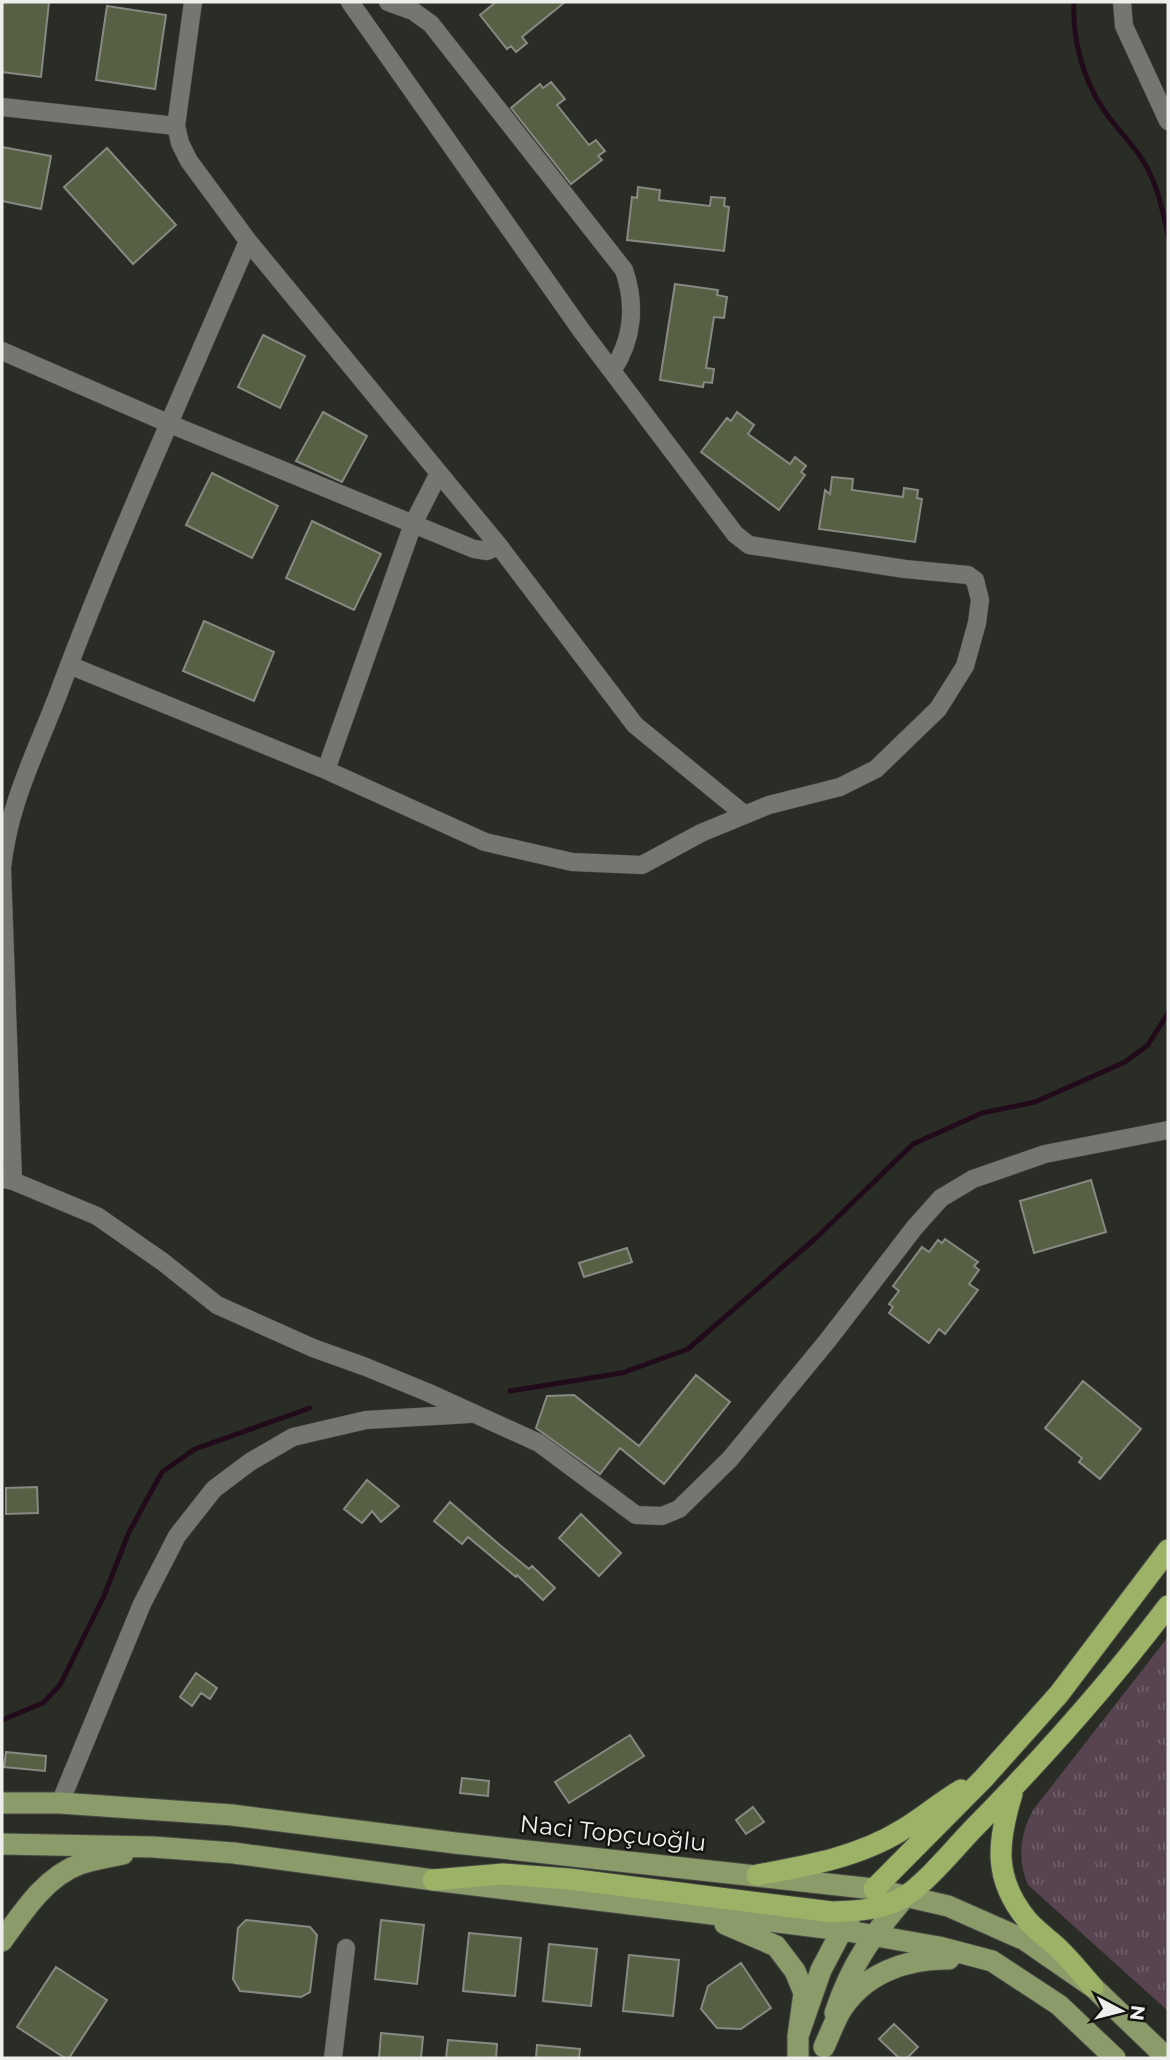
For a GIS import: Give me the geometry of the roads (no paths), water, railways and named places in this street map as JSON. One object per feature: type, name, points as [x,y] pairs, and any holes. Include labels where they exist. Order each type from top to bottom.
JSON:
[{"type":"highway","points":[[874,1889],[984,1778],[1059,1694],[1168,1550]]},
{"type":"highway","points":[[432,1880],[516,1875],[569,1879],[832,1912],[882,1908],[906,1896],[1013,1789],[1083,1710],[1168,1606]]},
{"type":"highway","points":[[757,1875],[803,1866],[876,1844],[903,1830],[941,1801],[984,1778]]},
{"type":"highway","points":[[1013,1789],[1002,1827],[1000,1864],[1007,1892],[1029,1923],[1058,1948],[1093,1987]]},
{"type":"main road","name":"Naci Topçuoğlu","points":[[2,1803],[60,1803],[232,1815],[455,1843],[874,1889],[906,1896],[948,1906],[1025,1940],[1093,1987],[1167,2058]]},
{"type":"main road","points":[[2,1844],[153,1847],[234,1853],[842,1930],[939,1947],[992,1961],[1059,2005],[1115,2058]]},
{"type":"main road","points":[[2,1941],[32,1900],[52,1880],[79,1864],[153,1847]]},
{"type":"main road","points":[[797,2036],[821,1970],[842,1930],[874,1889]]},
{"type":"main road","points":[[824,2053],[846,1980],[872,1936],[906,1896]]},
{"type":"main road","points":[[691,1911],[748,1932],[776,1946],[795,1971],[804,1993],[797,2036],[798,2058]]},
{"type":"main road","points":[[824,2053],[841,2011],[869,1980],[894,1967],[926,1959],[992,1961]]},
{"type":"street","points":[[193,2],[176,126],[180,143],[189,161],[248,242],[499,546],[635,725],[745,815]]},
{"type":"street","points":[[69,665],[326,770],[485,842],[572,862],[642,865],[701,832],[769,805],[839,787],[876,769],[938,709],[965,666],[977,623],[980,600],[975,580],[968,575],[905,569],[749,545],[735,534],[612,371],[350,2]]},
{"type":"street","points":[[388,2],[413,11],[431,24],[624,270],[631,295],[631,325],[624,350],[612,371]]},
{"type":"street","points":[[1122,2],[1124,26],[1168,121]]},
{"type":"street","points":[[2,107],[176,126]]},
{"type":"street","points":[[248,242],[102,578],[17,796],[6,835],[2,868],[8,1180],[97,1216],[163,1262],[217,1305],[313,1348],[366,1367],[539,1444],[636,1515],[662,1516],[679,1509],[730,1459],[941,1198],[973,1179],[1045,1154],[1168,1130]]},
{"type":"street","points":[[2,351],[170,424],[481,551],[499,546]]},
{"type":"street","points":[[326,770],[413,524],[439,473]]},
{"type":"street","points":[[60,1803],[142,1604],[177,1536],[214,1489],[250,1462],[293,1437],[326,1427],[366,1420],[473,1414]]},
{"type":"street","points":[[333,2058],[346,1948]]},
{"type":"waterway","points":[[1074,2],[1077,44],[1090,85],[1103,109],[1150,172],[1160,199],[1168,236]]},
{"type":"waterway","points":[[510,1391],[622,1373],[688,1349],[817,1237],[913,1144],[982,1113],[1035,1102],[1125,1062],[1148,1045],[1168,1013]]},
{"type":"waterway","points":[[2,1720],[43,1703],[60,1685],[104,1596],[129,1532],[162,1472],[195,1449],[310,1408]]}]
